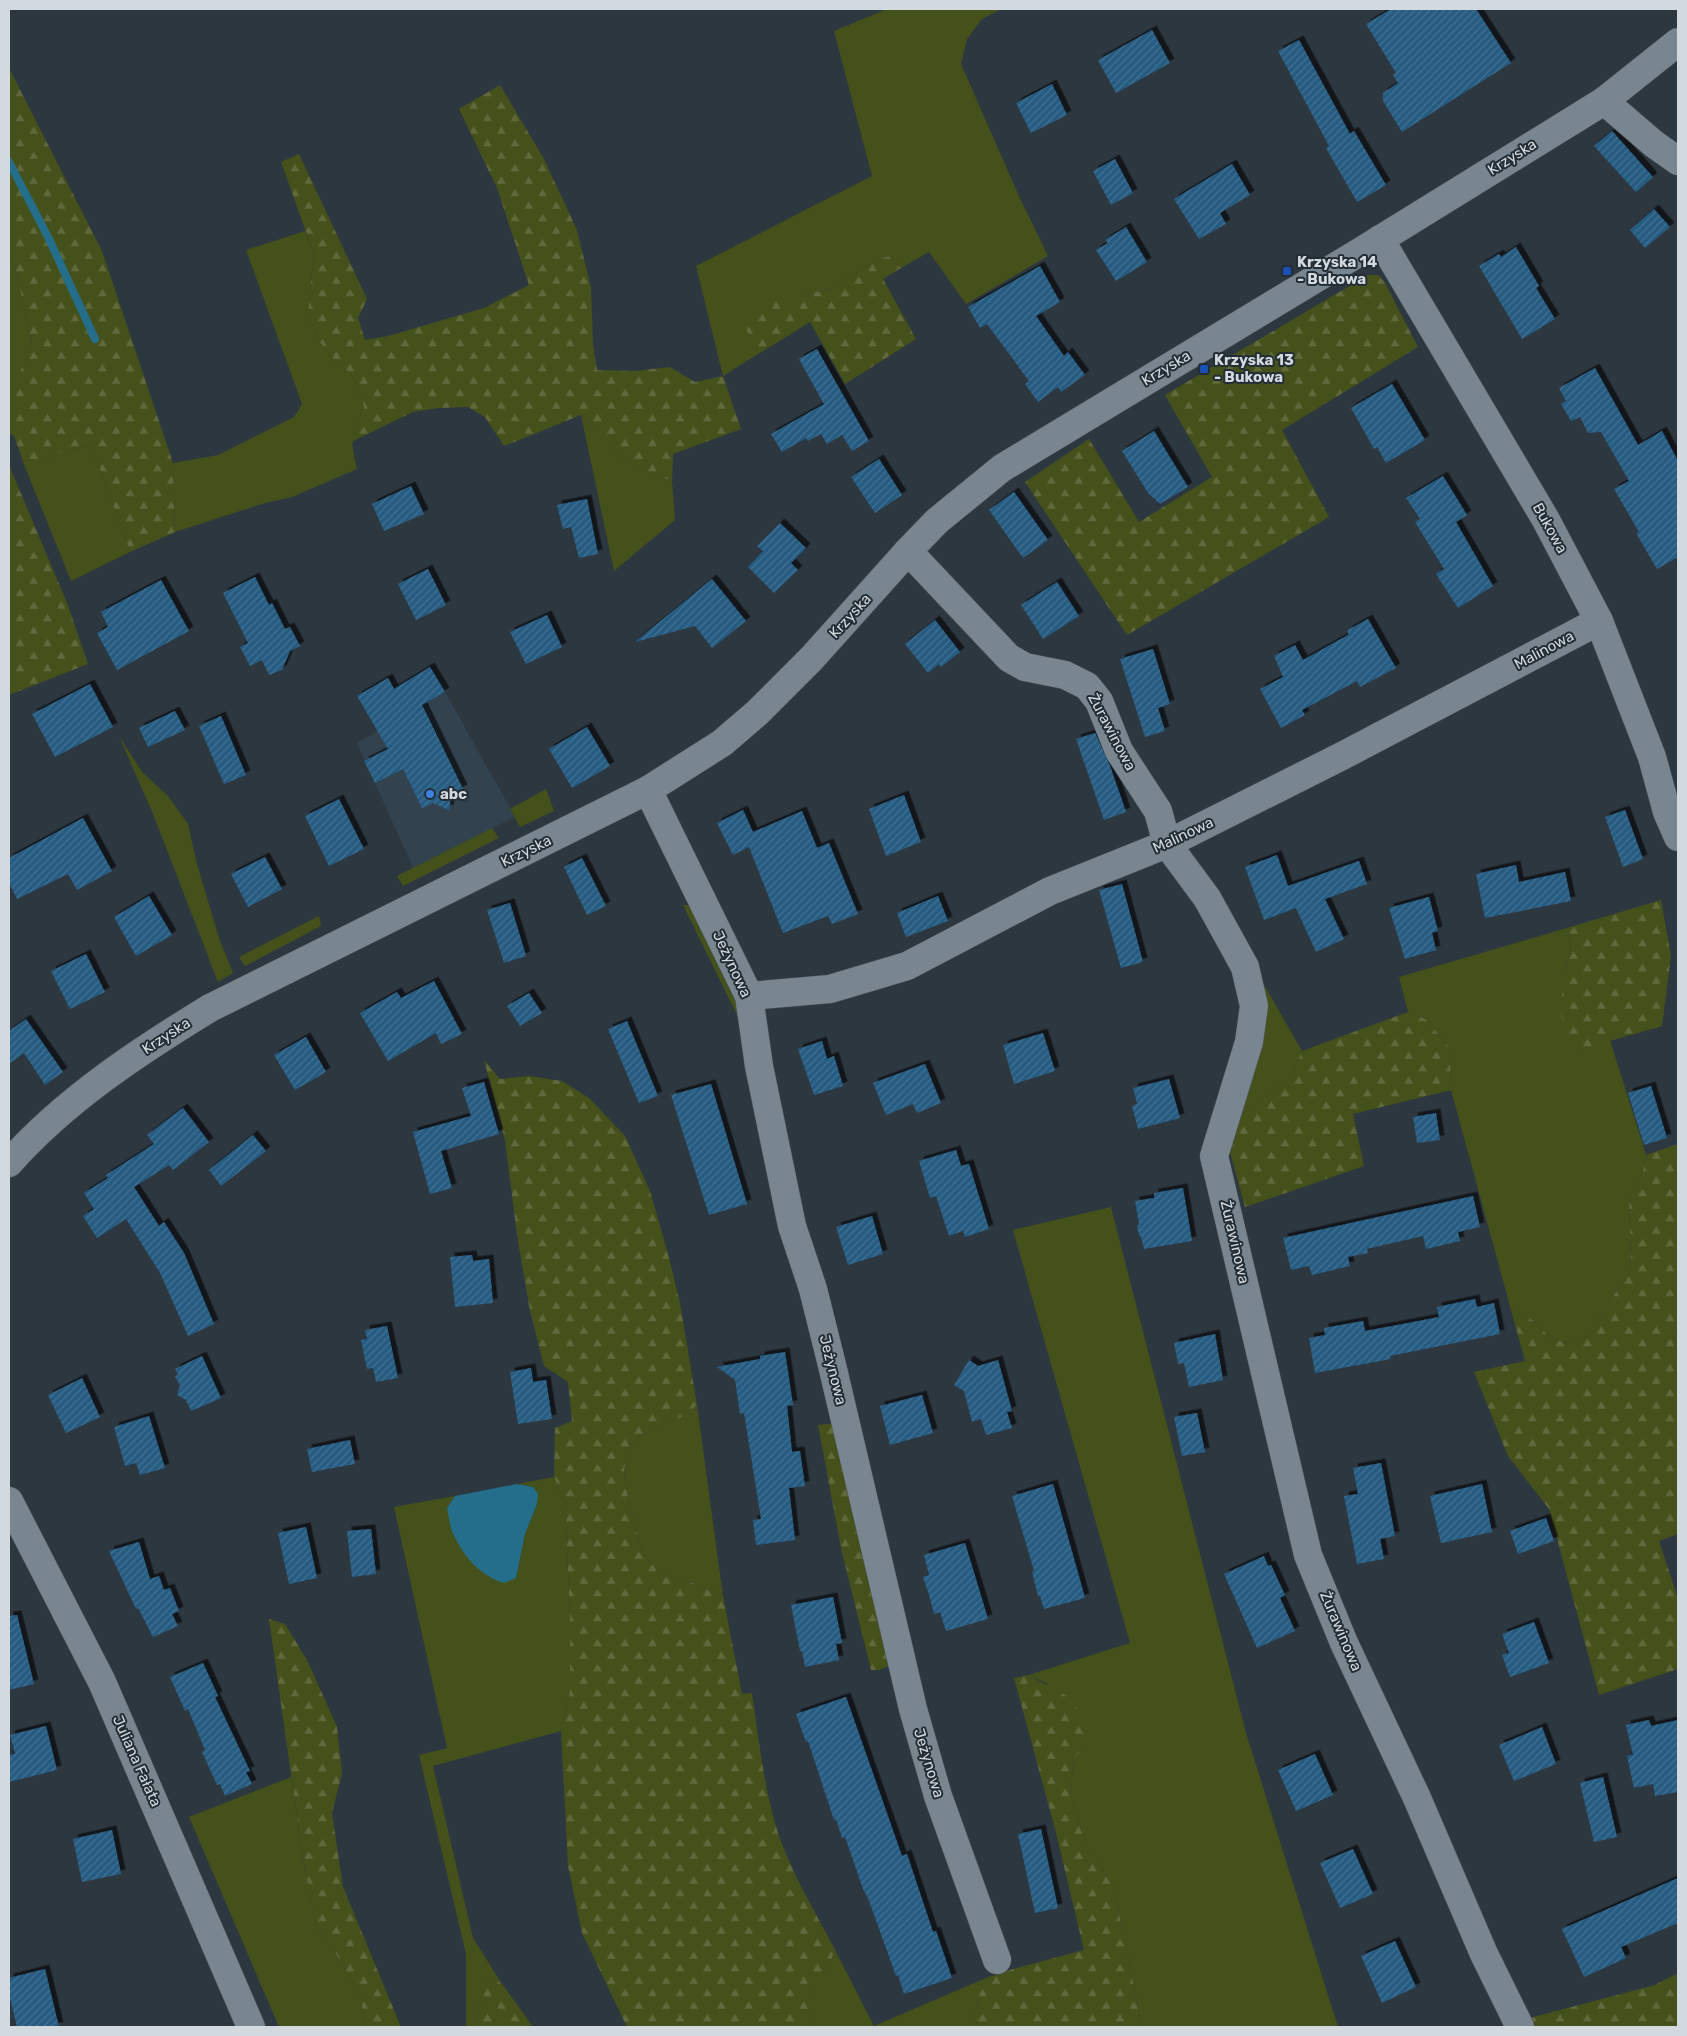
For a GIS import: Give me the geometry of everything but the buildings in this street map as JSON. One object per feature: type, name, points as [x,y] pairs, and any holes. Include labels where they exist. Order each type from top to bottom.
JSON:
[{"type":"street","name":"Krzyska","points":[[9,1163],[48,1124],[102,1079],[167,1034],[210,1008],[648,790],[722,743],[812,658],[908,551],[944,515],[1002,468],[1604,101],[1678,42]]},
{"type":"street","points":[[1604,101],[1654,144],[1678,161]]},
{"type":"street","name":"Bukowa","points":[[1380,239],[1546,520],[1599,621],[1652,757],[1667,812],[1678,837]]},
{"type":"street","name":"Żurawinowa","points":[[908,551],[1009,658],[1025,667],[1065,674],[1087,686],[1099,701],[1118,752],[1158,811],[1167,844],[1207,898],[1245,967],[1254,1006],[1249,1042],[1214,1156],[1308,1555],[1344,1643],[1417,1798],[1484,1954],[1520,2027]]},
{"type":"street","name":"Malinowa","points":[[749,996],[830,989],[907,966],[1050,891],[1167,844],[1342,756],[1599,621]]},
{"type":"street","name":"Jeżynowa","points":[[648,790],[749,996],[759,1066],[792,1226],[813,1289],[832,1365],[912,1709],[938,1796],[997,1960]]},
{"type":"street","name":"Juliana Fałata","points":[[9,1501],[102,1682],[251,2027]]},
{"type":"shaded area","points":[[445,692],[515,817],[413,868],[357,743]]},
{"type":"green space","points":[[887,9],[1001,9],[982,19],[967,39],[961,64],[1018,194],[1048,256],[966,304],[929,252],[901,268],[890,256],[879,259],[833,288],[804,295],[753,344],[763,351],[723,376],[696,266],[872,176],[834,31]]},
{"type":"green space","points":[[9,68],[102,251],[173,463],[175,532],[130,552],[91,445],[66,451],[25,467],[14,436],[9,433],[9,374],[20,372],[32,343],[15,267],[9,253]]},
{"type":"green space","points":[[500,85],[544,159],[577,230],[591,288],[593,344],[597,370],[635,371],[670,367],[695,382],[723,376],[741,429],[673,454],[672,481],[651,474],[632,464],[615,449],[592,423],[581,415],[504,446],[485,417],[468,407],[438,408],[413,412],[351,442],[355,426],[364,407],[355,378],[337,363],[319,341],[308,311],[314,254],[281,162],[299,154],[367,299],[358,318],[365,340],[388,336],[484,308],[529,285],[497,188],[459,109]]},
{"type":"green space","points":[[305,231],[314,254],[308,311],[319,341],[337,363],[355,378],[364,407],[354,431],[352,443],[357,469],[292,497],[265,503],[175,532],[173,463],[218,455],[294,417],[302,404],[246,250]]},
{"type":"green space","points":[[9,253],[15,267],[32,343],[20,372],[9,374]]},
{"type":"green space","points":[[890,256],[901,268],[883,279],[916,339],[845,384],[810,322],[763,351],[753,344],[746,329],[751,315],[775,302],[833,288],[879,259]]},
{"type":"green space","points":[[1368,275],[1378,275],[1385,283],[1418,347],[1282,430],[1329,517],[1127,635],[1025,482],[1089,439],[1139,522],[1212,477],[1165,395]]},
{"type":"green space","points":[[581,415],[592,423],[615,449],[632,464],[651,474],[672,481],[675,520],[614,571]]},
{"type":"green space","points":[[91,445],[130,552],[71,581],[25,467],[66,451]]},
{"type":"green space","points":[[9,465],[67,603],[88,664],[9,695]]},
{"type":"green space","points":[[119,736],[142,772],[168,796],[188,824],[197,864],[219,938],[233,973],[218,982],[153,814]]},
{"type":"green space","points":[[546,789],[554,811],[520,827],[510,809]]},
{"type":"green space","points":[[492,828],[499,838],[403,886],[397,876]]},
{"type":"green space","points":[[1661,900],[1671,956],[1662,1026],[1578,1050],[1560,1014],[1564,975],[1571,948],[1567,928]]},
{"type":"green space","points":[[683,905],[696,905],[732,974],[741,1023]]},
{"type":"green space","points":[[319,916],[321,926],[245,966],[239,957]]},
{"type":"green space","points":[[1567,928],[1571,948],[1564,975],[1578,1050],[1610,1040],[1646,1155],[1643,1171],[1629,1199],[1631,1271],[1604,1309],[1593,1335],[1568,1343],[1551,1338],[1527,1315],[1511,1310],[1451,1090],[1450,1049],[1427,1020],[1408,1012],[1399,977]]},
{"type":"green space","points":[[1258,974],[1302,1051],[1289,1079],[1239,1117]]},
{"type":"green space","points":[[1408,1012],[1427,1020],[1450,1049],[1451,1090],[1353,1114],[1364,1166],[1245,1207],[1230,1152],[1239,1117],[1289,1079],[1302,1051]]},
{"type":"green space","points":[[484,1060],[500,1079],[529,1076],[562,1081],[589,1098],[625,1136],[650,1191],[680,1303],[697,1405],[682,1417],[655,1427],[631,1443],[624,1470],[629,1505],[642,1553],[662,1575],[696,1584],[723,1596],[742,1694],[752,1693],[766,1783],[779,1836],[798,1880],[835,1950],[827,1970],[810,1986],[807,2006],[816,2027],[627,2027],[582,1933],[568,1866],[561,1731],[570,1692],[570,1616],[565,1503],[554,1477],[555,1428],[572,1421],[568,1382],[544,1366],[530,1311],[517,1235],[505,1140]]},
{"type":"green space","points":[[1678,1144],[1678,1534],[1659,1541],[1678,1599],[1678,1669],[1599,1695],[1549,1509],[1508,1456],[1474,1372],[1525,1361],[1511,1310],[1527,1315],[1551,1338],[1567,1343],[1593,1335],[1604,1309],[1631,1271],[1629,1199],[1643,1171],[1646,1155]]},
{"type":"green space","points":[[1111,1207],[1246,1733],[1338,2027],[1141,2027],[1114,1889],[1082,1833],[1071,1795],[1073,1761],[1085,1744],[1046,1683],[1029,1675],[1130,1643],[1013,1230]]},
{"type":"green space","points":[[697,1405],[723,1596],[696,1584],[662,1575],[642,1553],[629,1505],[624,1470],[631,1443],[655,1427],[682,1417]]},
{"type":"green space","points":[[837,1423],[891,1665],[879,1670],[871,1670],[841,1548],[818,1425]]},
{"type":"green space","points":[[554,1477],[565,1503],[570,1616],[570,1692],[561,1731],[433,1766],[473,1938],[502,1984],[493,1978],[484,1986],[474,2027],[466,2027],[466,1954],[419,1755],[447,1748],[394,1507],[455,1496],[447,1508],[516,1578],[525,1534],[537,1504],[533,1487],[517,1484]]},
{"type":"green space","points":[[269,1619],[285,1624],[308,1662],[337,1727],[342,1773],[332,1813],[343,1887],[401,2027],[366,2027],[360,1995],[341,1961],[317,1928],[303,1859]]},
{"type":"green space","points":[[1029,1675],[1068,1697],[1086,1721],[1085,1744],[1073,1761],[1071,1795],[1082,1833],[1114,1889],[1141,2027],[977,2027],[976,2008],[986,1978],[1084,1950],[1055,1829],[1014,1678]]},
{"type":"green space","points":[[291,1777],[303,1859],[317,1928],[341,1961],[360,1995],[366,2027],[279,2027],[189,1817]]},
{"type":"green space","points":[[835,1950],[874,2026],[986,1978],[976,2008],[977,2027],[816,2027],[807,2006],[810,1985],[827,1970]]},
{"type":"green space","points":[[1678,1973],[1678,2027],[1529,2027],[1526,2019],[1655,1985]]},
{"type":"green space","points":[[493,1978],[502,1984],[533,2027],[474,2027],[484,1986]]},
{"type":"water","points":[[517,1484],[533,1487],[538,1494],[537,1504],[525,1534],[516,1578],[504,1583],[495,1580],[480,1570],[467,1556],[452,1531],[447,1508],[455,1496]]},
{"type":"waterway","points":[[9,162],[49,239],[95,339]]},
{"type":"place","name":"Krzyska 14 - Bukowa","points":[[1287,271]]},
{"type":"place","name":"Krzyska 13 - Bukowa","points":[[1204,369]]},
{"type":"place","name":"abc","points":[[430,794]]}]
